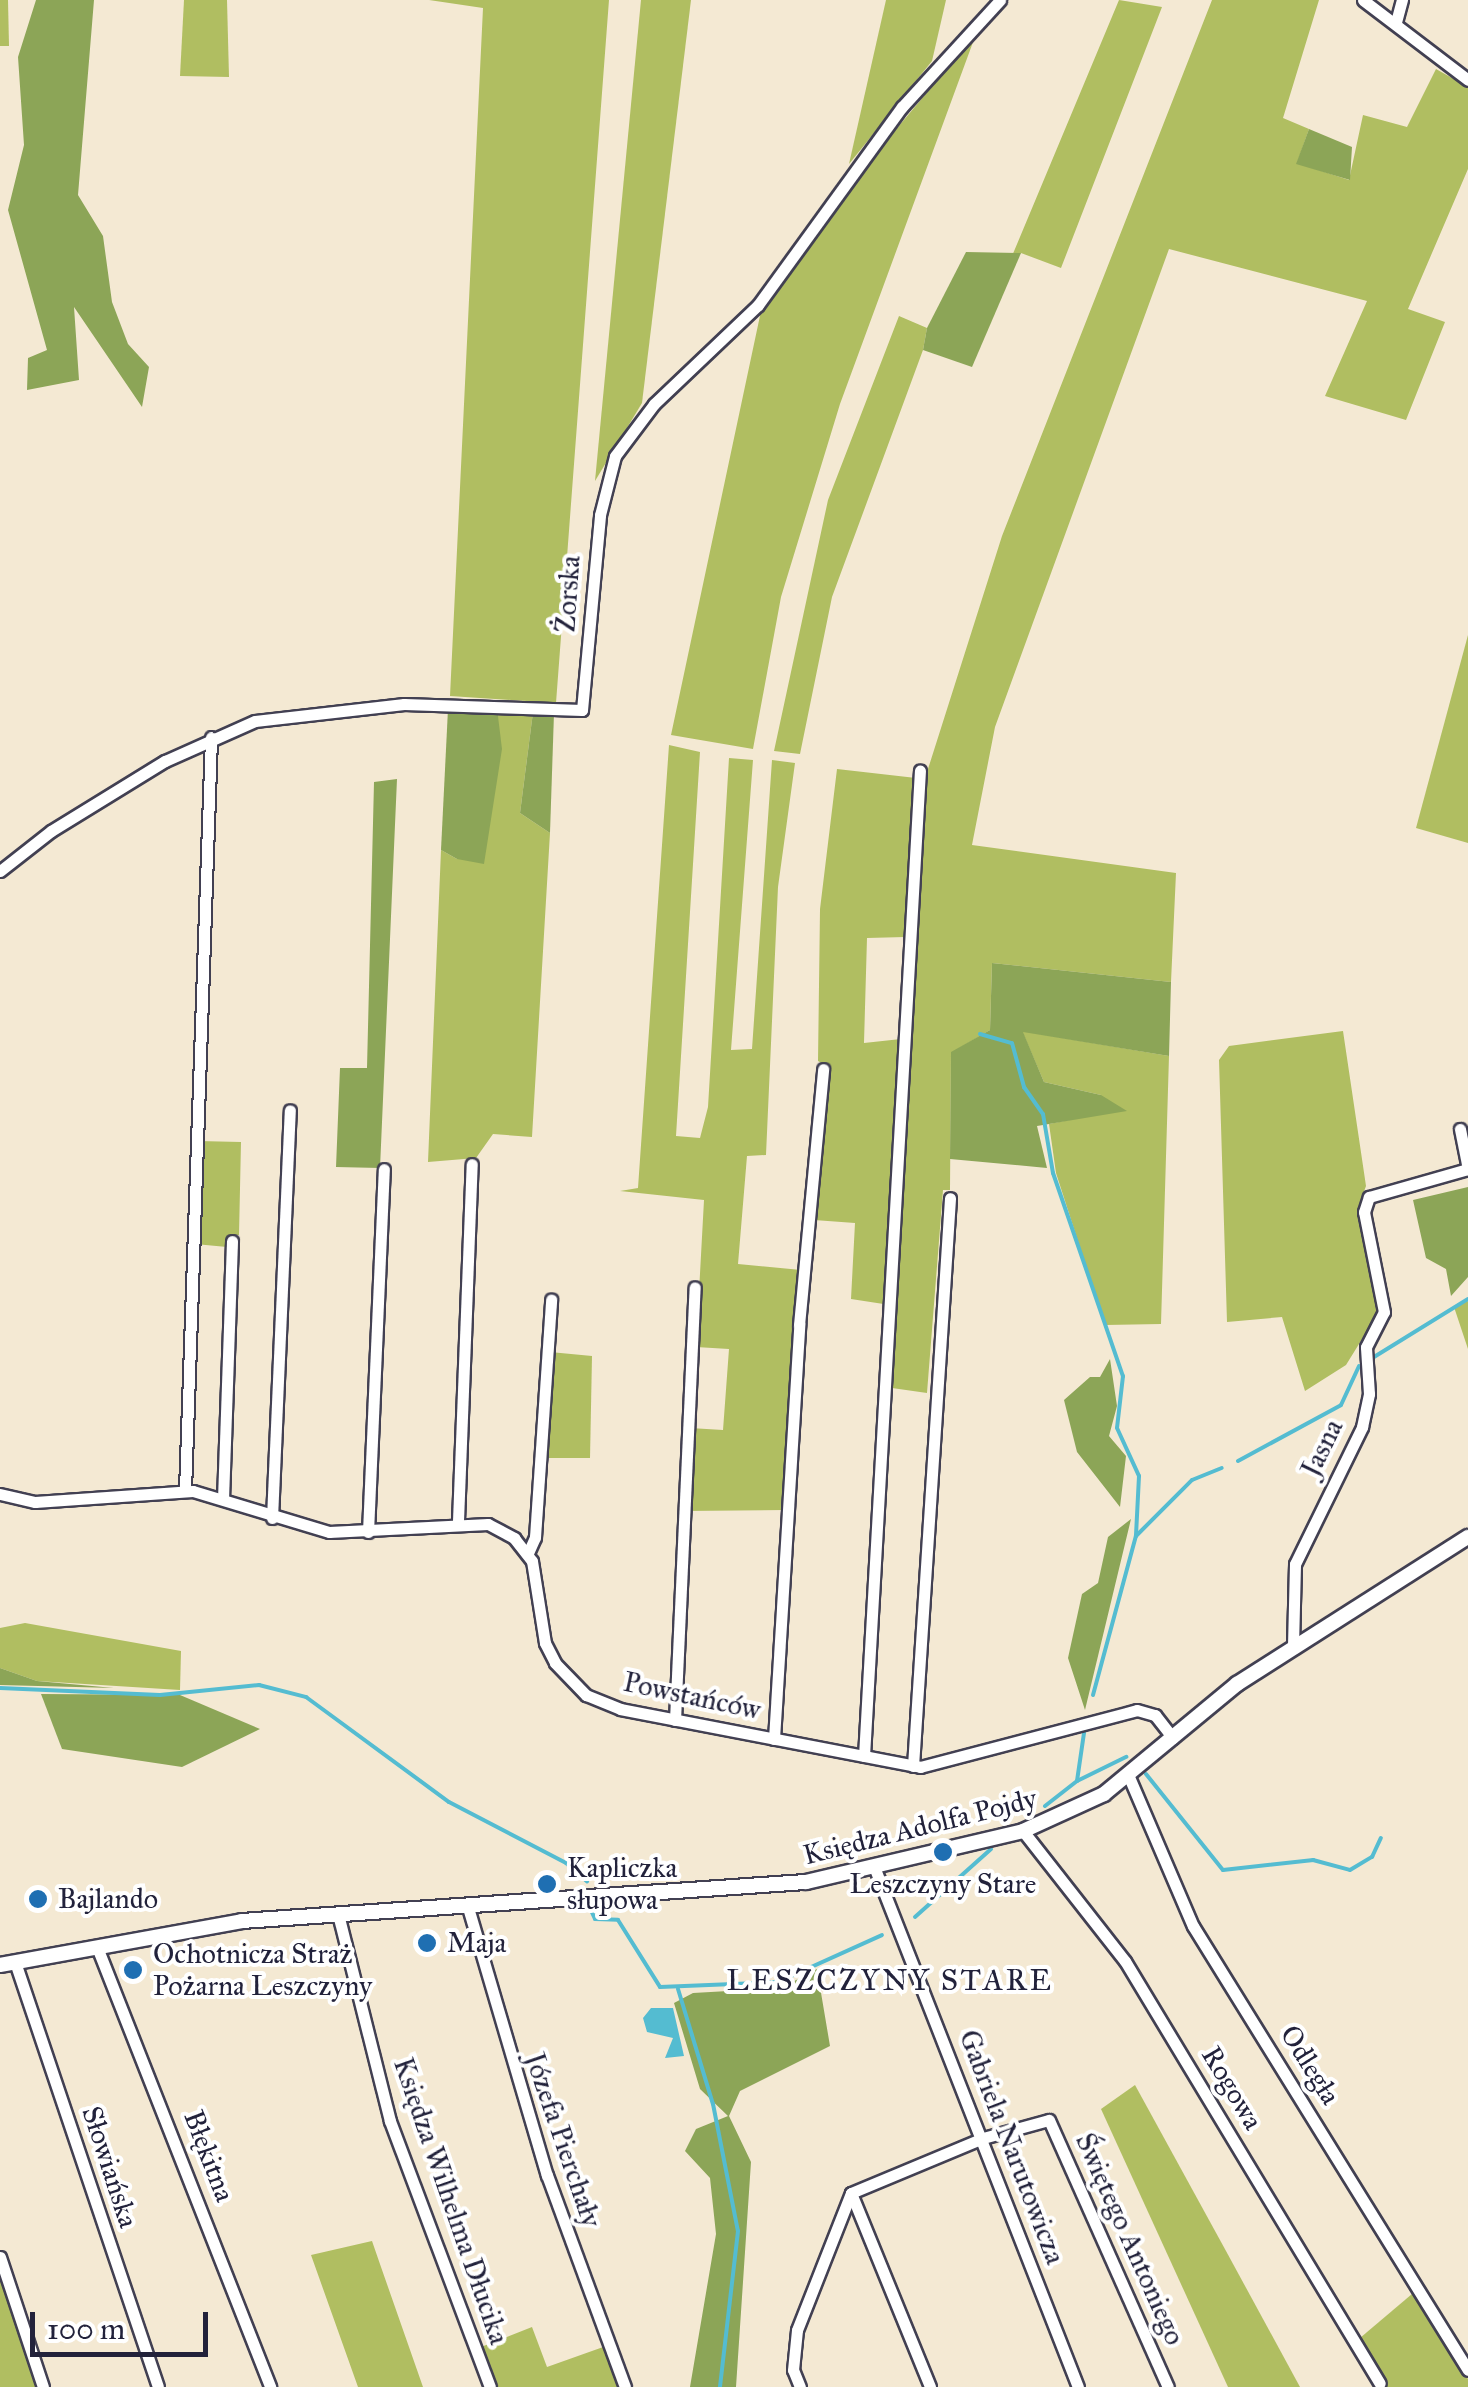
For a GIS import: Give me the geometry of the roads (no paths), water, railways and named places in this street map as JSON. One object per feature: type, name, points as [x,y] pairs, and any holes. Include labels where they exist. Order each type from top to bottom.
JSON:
[{"type":"street","name":"Żorska","points":[[0,870],[50,831],[211,737],[282,715],[404,704],[582,710],[600,515],[615,456],[654,404],[758,305],[902,107],[1000,0]]},
{"type":"street","points":[[1363,0],[1468,80]]},
{"type":"street","points":[[1396,22],[1402,0]]},
{"type":"street","points":[[185,1490],[211,737]]},
{"type":"street","points":[[864,1756],[920,772]]},
{"type":"street","points":[[774,1739],[799,1325],[823,1069]]},
{"type":"street","points":[[272,1518],[290,1110]]},
{"type":"street","name":"Jasna","points":[[1293,1646],[1295,1564],[1362,1427],[1369,1394],[1366,1348],[1384,1312],[1364,1212],[1369,1197],[1468,1169],[1460,1129]]},
{"type":"street","points":[[458,1521],[472,1164]]},
{"type":"street","points":[[368,1532],[384,1170]]},
{"type":"street","points":[[912,1766],[950,1198]]},
{"type":"street","points":[[223,1499],[232,1241]]},
{"type":"street","points":[[674,1720],[695,1287]]},
{"type":"street","points":[[0,1494],[35,1502],[185,1490],[316,1530],[368,1532],[458,1521],[500,1528],[528,1553],[535,1536],[551,1300]]},
{"type":"street","name":"Księdza Adolfa Pojdy","points":[[7,1964],[226,1923],[806,1882],[875,1870],[1023,1831],[1129,1777],[1173,1738],[1293,1646],[1468,1537]]},
{"type":"street","name":"Powstańców","points":[[528,1553],[545,1642],[565,1676],[606,1704],[912,1766],[943,1766],[1137,1710],[1155,1715],[1173,1738]]},
{"type":"street","name":"Odległa","points":[[1129,1777],[1192,1926],[1468,2370]]},
{"type":"street","name":"Rogowa","points":[[1023,1831],[1134,1974],[1380,2383]]},
{"type":"street","name":"Gabriela Narutowicza","points":[[875,1870],[1078,2387]]},
{"type":"street","name":"Józefa Pierchały","points":[[467,1904],[547,2175],[625,2387]]},
{"type":"street","name":"Księdza Wilhelma Dłucika","points":[[338,1914],[390,2121],[490,2387]]},
{"type":"street","name":"Błękitna","points":[[98,1946],[270,2387]]},
{"type":"street","name":"Słowiańska","points":[[7,1964],[158,2387]]},
{"type":"street","name":"Świętego Antoniego","points":[[983,2138],[1049,2120],[1168,2387]]},
{"type":"street","points":[[800,2387],[793,2370],[797,2330],[850,2193],[983,2138]]},
{"type":"street","points":[[850,2193],[930,2387]]},
{"type":"street","points":[[0,2257],[42,2387]]},
{"type":"water","points":[[651,2008],[673,2008],[684,2056],[665,2058],[673,2038],[647,2032],[643,2018]]},
{"type":"waterway","points":[[980,1034],[1012,1043],[1024,1087],[1043,1114],[1053,1173],[1123,1376],[1117,1428],[1139,1476],[1136,1536]]},
{"type":"waterway","points":[[1374,1357],[1468,1299]]},
{"type":"waterway","points":[[1238,1461],[1341,1405],[1359,1366]]},
{"type":"waterway","points":[[1093,1695],[1136,1536],[1192,1480],[1222,1468]]},
{"type":"waterway","points":[[0,1688],[160,1695],[259,1685],[306,1697],[449,1802],[566,1863],[587,1881]]},
{"type":"waterway","points":[[1045,1806],[1077,1781],[1084,1733]]},
{"type":"waterway","points":[[1077,1781],[1126,1757]]},
{"type":"waterway","points":[[1146,1774],[1223,1870],[1313,1860],[1350,1870],[1372,1857],[1381,1838]]},
{"type":"waterway","points":[[915,1917],[991,1849]]},
{"type":"waterway","points":[[589,1906],[595,1919],[618,1920],[660,1987],[778,1982],[882,1935]]},
{"type":"waterway","points":[[678,1989],[713,2104],[738,2231],[720,2387]]},
{"type":"place","name":"Leszczyny Stare","points":[[943,1852]]},
{"type":"place","name":"Kapliczka słupowa","points":[[547,1884]]},
{"type":"place","name":"Bajlando","points":[[38,1899]]},
{"type":"place","name":"Maja","points":[[427,1943]]},
{"type":"place","name":"Ochotnicza Straż Pożarna Leszczyny","points":[[133,1970]]},
{"type":"district","name":"LESZCZYNY STARE","points":[[890,1980]]}]
